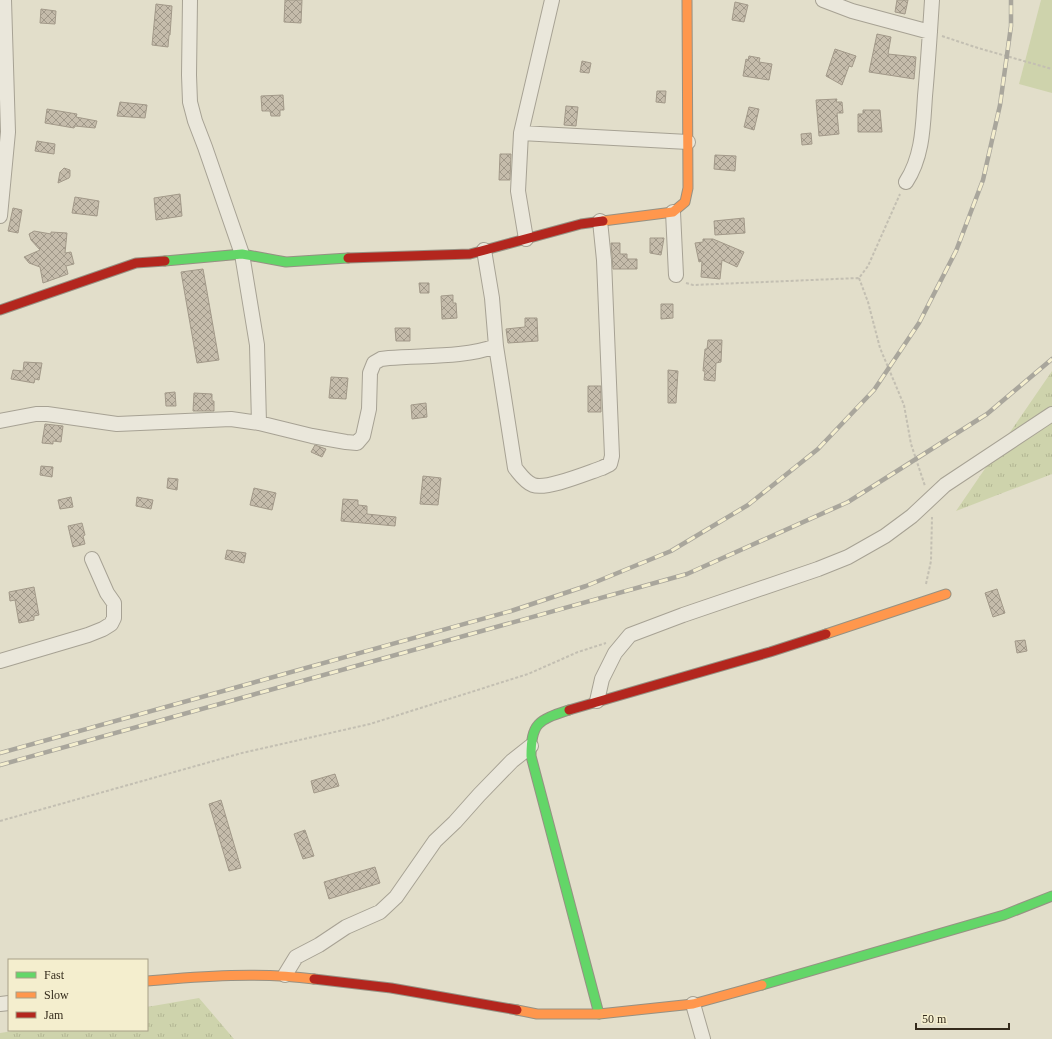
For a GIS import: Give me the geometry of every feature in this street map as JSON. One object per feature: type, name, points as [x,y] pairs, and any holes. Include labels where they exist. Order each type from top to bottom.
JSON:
[{"type":"street","points":[[0,216],[8,132],[3,58],[4,0]]},
{"type":"street","points":[[190,0],[190,102],[195,121],[242,254],[257,345],[259,423]]},
{"type":"street","points":[[526,239],[518,191],[522,133],[552,0]]},
{"type":"street","points":[[0,310],[136,263],[242,254],[286,262],[390,256],[470,254],[581,224],[673,212],[686,202],[688,188],[687,0]]},
{"type":"street","points":[[823,0],[852,11],[930,32]]},
{"type":"street","points":[[906,182],[916,164],[922,138],[932,0]]},
{"type":"street","points":[[522,133],[688,142]]},
{"type":"street","points":[[673,212],[676,275]]},
{"type":"street","points":[[484,250],[492,298],[496,346],[514,468],[524,479],[533,485],[549,485],[602,468],[610,464],[612,456],[604,260],[600,221]]},
{"type":"street","points":[[0,421],[36,414],[47,414],[117,424],[230,419],[259,423],[319,437],[357,443],[363,436],[369,408],[370,372],[374,363],[381,359],[389,358],[467,354],[496,346]]},
{"type":"street","points":[[597,701],[602,679],[615,653],[630,635],[848,557],[885,536],[912,516],[945,485],[1052,414]]},
{"type":"street","points":[[0,661],[88,635],[103,629],[110,624],[114,618],[114,603],[107,593],[92,559]]},
{"type":"street","points":[[599,1014],[531,756],[531,746],[535,726],[539,721],[597,701],[770,652],[946,594]]},
{"type":"street","points":[[285,975],[296,957],[319,945],[346,927],[380,912],[396,898],[435,841],[455,822],[512,761],[531,746]]},
{"type":"street","points":[[148,981],[201,976],[285,975],[391,988],[537,1014],[599,1014],[692,1004],[996,918],[1052,896]]},
{"type":"street","points":[[692,1004],[703,1039]]},
{"type":"path","points":[[930,32],[978,48],[1052,68]]},
{"type":"path","points":[[859,278],[868,266],[906,182]]},
{"type":"path","points":[[676,275],[681,282],[693,285],[859,278]]},
{"type":"path","points":[[859,278],[868,302],[880,348],[904,405],[911,444],[924,482],[932,498],[931,561],[924,591],[919,603]]},
{"type":"path","points":[[0,821],[242,753],[376,722],[528,674],[578,652],[608,642]]},
{"type":"green space","points":[[1041,0],[1052,0],[1052,93],[1019,84]]},
{"type":"green space","points":[[1052,371],[1052,474],[956,511]]},
{"type":"green space","points":[[199,998],[234,1039],[0,1039],[0,1033],[13,1031],[148,1031],[148,1007]]},
{"type":"building","points":[[285,0],[302,0],[301,23],[284,22]]},
{"type":"building","points":[[897,0],[908,0],[905,14],[895,12]]},
{"type":"building","points":[[735,2],[748,5],[744,22],[732,20]]},
{"type":"building","points":[[156,4],[172,6],[168,47],[152,45]]},
{"type":"building","points":[[41,9],[56,11],[55,24],[40,23]]},
{"type":"building","points":[[877,34],[891,37],[888,54],[916,57],[914,79],[869,72]]},
{"type":"building","points":[[835,49],[856,56],[852,67],[849,66],[842,85],[826,76]]},
{"type":"building","points":[[749,56],[760,58],[759,62],[772,64],[769,80],[743,76],[746,59],[748,60]]},
{"type":"building","points":[[582,61],[591,63],[589,73],[580,72]]},
{"type":"building","points":[[657,91],[666,91],[665,103],[656,102]]},
{"type":"building","points":[[283,95],[284,110],[280,110],[280,116],[271,116],[270,111],[262,111],[261,96]]},
{"type":"building","points":[[837,99],[836,102],[842,102],[843,113],[837,113],[839,134],[819,136],[816,100]]},
{"type":"building","points":[[120,102],[147,105],[145,118],[117,116]]},
{"type":"building","points":[[566,106],[578,107],[576,126],[564,125]]},
{"type":"building","points":[[749,107],[759,109],[754,130],[744,127]]},
{"type":"building","points":[[47,109],[77,114],[76,117],[97,121],[95,128],[75,126],[74,128],[45,123]]},
{"type":"building","points":[[863,110],[880,110],[882,132],[858,132],[858,114],[863,114]]},
{"type":"building","points":[[811,133],[812,144],[802,145],[801,134]]},
{"type":"building","points":[[37,141],[55,144],[54,154],[35,151]]},
{"type":"building","points":[[500,154],[511,154],[510,180],[499,180]]},
{"type":"building","points":[[715,155],[736,156],[735,171],[714,169]]},
{"type":"building","points":[[64,168],[70,170],[70,176],[69,178],[58,183],[60,172]]},
{"type":"building","points":[[180,194],[182,216],[156,220],[154,198]]},
{"type":"building","points":[[75,197],[99,201],[97,216],[72,213]]},
{"type":"building","points":[[13,208],[22,210],[18,233],[8,231]]},
{"type":"building","points":[[744,218],[745,233],[715,235],[714,221]]},
{"type":"building","points":[[34,231],[51,234],[51,232],[67,233],[65,253],[71,252],[74,264],[66,266],[68,274],[43,283],[40,267],[29,263],[24,257],[40,250],[31,240],[29,234]]},
{"type":"building","points":[[650,238],[664,238],[661,255],[650,253]]},
{"type":"building","points":[[703,239],[713,239],[744,252],[737,267],[722,260],[720,279],[701,277],[702,261],[699,262],[695,243],[703,242]]},
{"type":"building","points":[[611,243],[620,243],[620,254],[627,254],[627,259],[637,259],[637,269],[613,269]]},
{"type":"building","points":[[203,269],[219,360],[197,363],[181,272]]},
{"type":"building","points":[[419,283],[429,283],[429,293],[420,293]]},
{"type":"building","points":[[453,295],[453,303],[456,303],[457,318],[442,319],[441,296]]},
{"type":"building","points":[[661,304],[673,304],[673,318],[661,319]]},
{"type":"building","points":[[525,318],[537,318],[538,341],[508,343],[506,329],[525,327]]},
{"type":"building","points":[[395,328],[410,328],[410,341],[396,341]]},
{"type":"building","points":[[708,340],[722,340],[721,362],[716,363],[715,381],[704,380],[705,371],[703,371],[705,349],[707,349]]},
{"type":"building","points":[[24,362],[42,363],[39,380],[35,379],[34,383],[11,379],[13,370],[23,371]]},
{"type":"building","points":[[668,370],[678,371],[676,403],[668,403]]},
{"type":"building","points":[[331,377],[348,378],[346,399],[329,398]]},
{"type":"building","points":[[588,386],[601,386],[601,412],[588,412]]},
{"type":"building","points":[[175,392],[176,406],[166,406],[165,393]]},
{"type":"building","points":[[194,393],[212,394],[214,411],[193,411]]},
{"type":"building","points":[[426,403],[427,417],[412,419],[411,405]]},
{"type":"building","points":[[45,424],[63,426],[61,442],[53,441],[53,444],[42,443]]},
{"type":"building","points":[[315,445],[326,449],[322,457],[311,452]]},
{"type":"building","points":[[41,466],[53,467],[52,477],[40,475]]},
{"type":"building","points":[[423,476],[441,478],[438,505],[420,504]]},
{"type":"building","points":[[168,478],[178,479],[177,490],[167,488]]},
{"type":"building","points":[[254,488],[276,493],[272,510],[250,505]]},
{"type":"building","points":[[71,497],[73,507],[60,509],[58,500]]},
{"type":"building","points":[[137,497],[153,500],[151,509],[136,506]]},
{"type":"building","points":[[343,499],[358,500],[358,505],[367,506],[367,514],[396,517],[395,526],[341,521]]},
{"type":"building","points":[[82,523],[85,535],[83,536],[85,544],[73,547],[68,526]]},
{"type":"building","points":[[227,550],[246,553],[244,563],[225,559]]},
{"type":"building","points":[[34,587],[39,615],[34,616],[34,620],[19,623],[15,600],[10,601],[9,592]]},
{"type":"building","points":[[997,589],[1005,613],[993,617],[985,593]]},
{"type":"building","points":[[1025,640],[1027,651],[1017,653],[1015,641]]},
{"type":"building","points":[[335,774],[339,786],[314,793],[311,781]]},
{"type":"building","points":[[221,800],[241,868],[229,871],[209,804]]},
{"type":"building","points":[[305,830],[314,856],[303,859],[294,834]]},
{"type":"building","points":[[375,867],[380,883],[329,899],[324,882]]},
{"type":"railway","points":[[0,753],[511,611],[586,586],[671,551],[748,505],[818,449],[874,390],[919,323],[956,251],[983,180],[1000,105],[1011,26],[1011,0]]},
{"type":"railway","points":[[0,765],[687,574],[848,502],[987,414],[1052,359]]},
{"type":"traffic: fast","points":[[165,261],[242,254],[286,262],[348,258]]},
{"type":"traffic: fast","points":[[569,710],[550,717],[539,724],[535,729],[533,736],[531,756],[599,1014]]},
{"type":"traffic: fast","points":[[762,985],[1004,915],[1052,896]]},
{"type":"traffic: slow","points":[[603,221],[673,212],[685,202],[688,188],[687,0]]},
{"type":"traffic: slow","points":[[826,634],[946,594]]},
{"type":"traffic: slow","points":[[148,981],[210,976],[252,975],[314,979]]},
{"type":"traffic: slow","points":[[517,1010],[537,1014],[599,1014],[693,1004],[762,985]]},
{"type":"traffic: jam","points":[[348,258],[470,254],[581,224],[603,221]]},
{"type":"traffic: jam","points":[[0,310],[136,263],[165,261]]},
{"type":"traffic: jam","points":[[569,710],[770,652],[826,634]]},
{"type":"traffic: jam","points":[[314,979],[391,988],[517,1010]]}]
